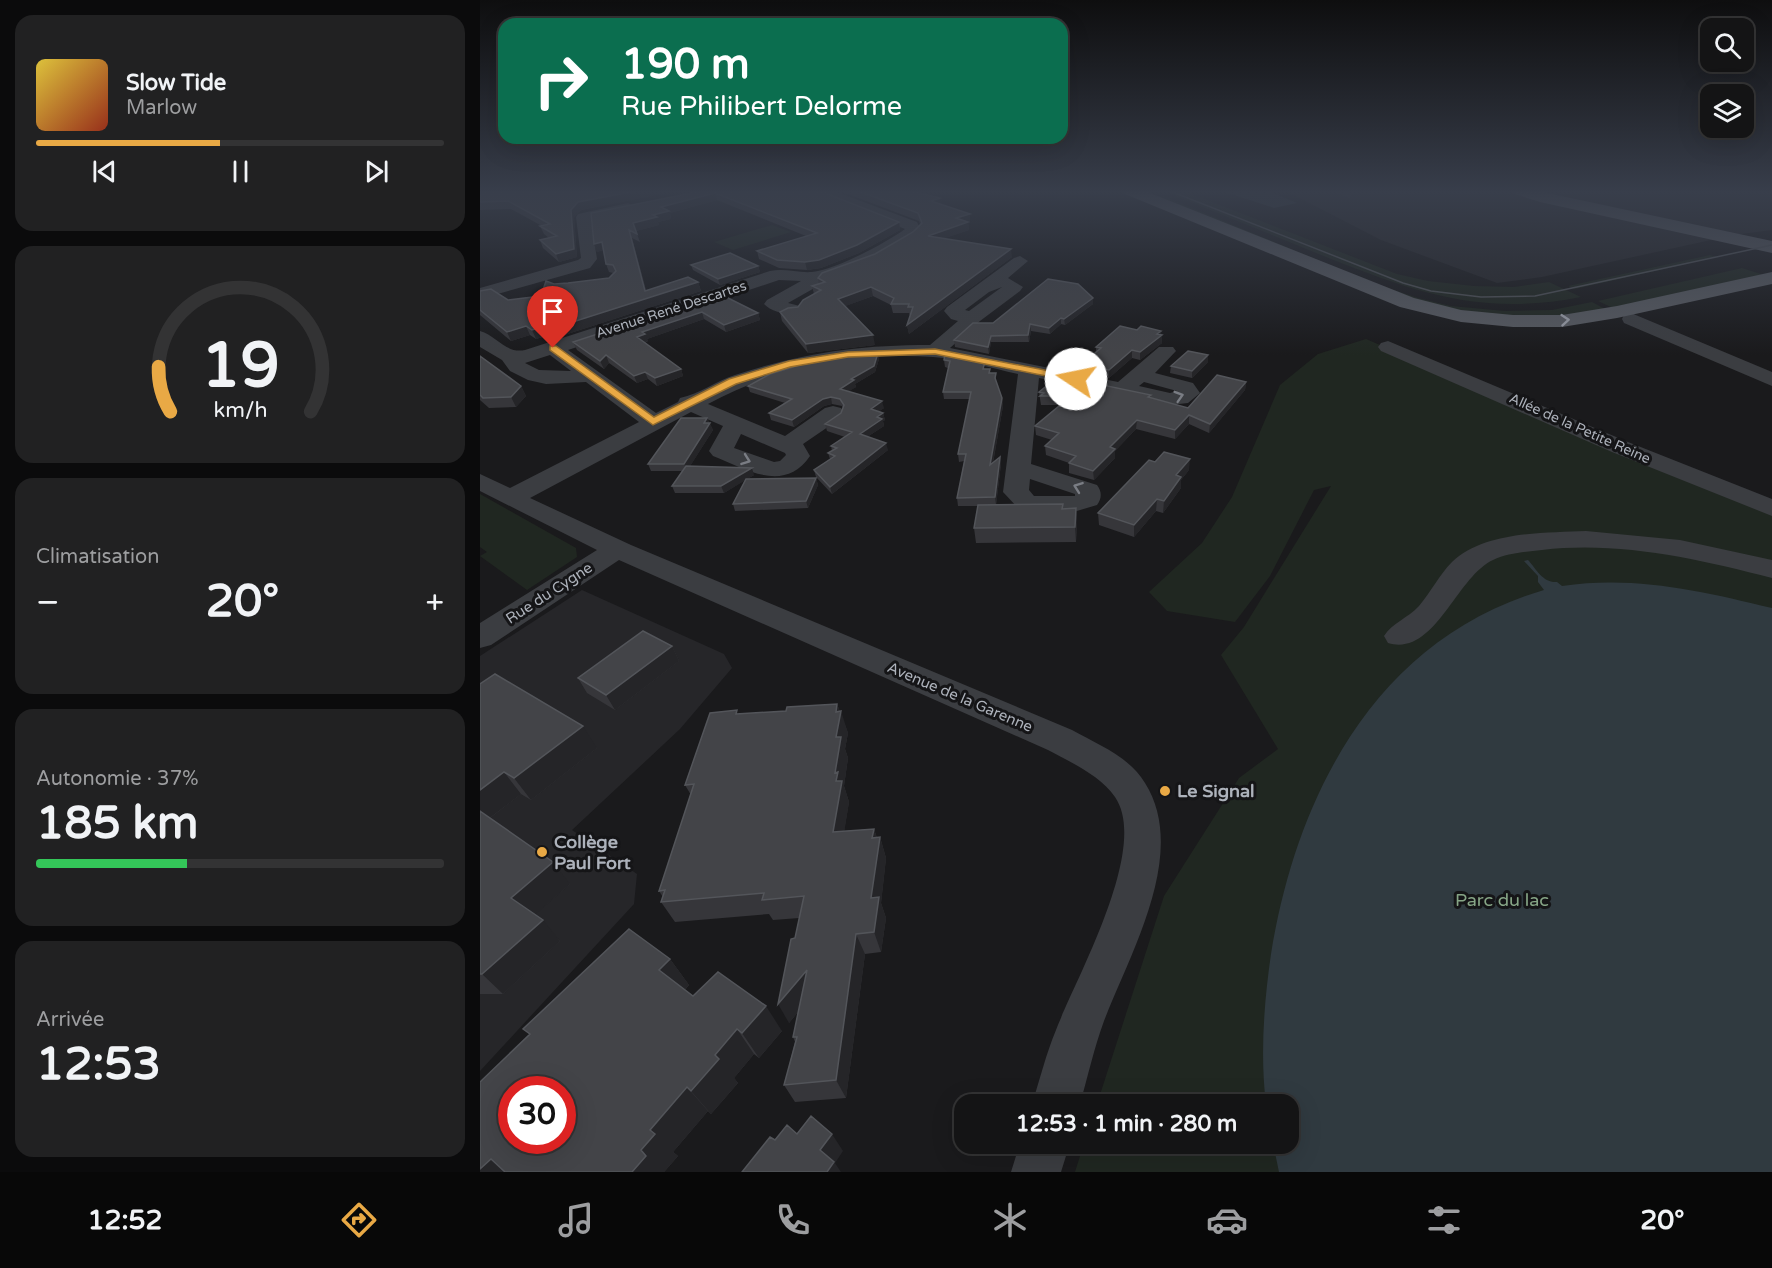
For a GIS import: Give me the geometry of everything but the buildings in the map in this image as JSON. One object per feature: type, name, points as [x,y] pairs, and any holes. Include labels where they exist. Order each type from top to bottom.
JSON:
[{"type":"main road","points":[[1266,246],[1407,303],[1461,316],[1513,321],[1562,321],[1617,312],[1699,293],[1772,289]]},
{"type":"main road","points":[[1292,246],[1402,290],[1426,297],[1489,306],[1525,307],[1553,306],[1611,294]]},
{"type":"main road","points":[[1717,246],[1762,262]]},
{"type":"main road","points":[[1723,290],[1772,278]]},
{"type":"street","points":[[480,294],[584,264],[589,259],[587,246]]},
{"type":"street","name":"Avenue René Descartes","points":[[510,357],[529,356],[753,282],[789,273],[817,277],[839,270],[887,246]]},
{"type":"street","name":"Avenue René Descartes","points":[[766,259],[786,269],[789,273]]},
{"type":"street","points":[[935,351],[973,317],[1014,287],[1011,283],[990,283],[1020,261]]},
{"type":"street","points":[[550,286],[585,282],[589,268],[584,264]]},
{"type":"street","name":"Avenue René Descartes","points":[[794,310],[773,304],[817,277]]},
{"type":"street","points":[[1630,319],[1772,380]]},
{"type":"street","points":[[480,337],[502,355],[510,357],[514,364],[534,378],[591,376]]},
{"type":"street","name":"Allée de la Petite Reine","points":[[1388,347],[1511,398],[1620,447],[1772,508]]},
{"type":"street","points":[[553,348],[653,422]]},
{"type":"street","points":[[510,498],[688,403],[733,382],[789,364],[862,353],[935,351],[1170,399],[1180,398],[1189,393],[1186,387],[1140,375]]},
{"type":"street","points":[[1122,389],[1166,351]]},
{"type":"street","points":[[1019,468],[1029,370]]},
{"type":"street","points":[[688,403],[795,449],[798,456],[788,467],[772,470],[721,452],[731,431],[739,425]]},
{"type":"street","points":[[787,446],[833,413]]},
{"type":"street","name":"Avenue de la Garenne","points":[[480,481],[510,498],[617,549],[1060,740],[1111,771],[1132,793],[1140,816],[1144,845],[1136,887],[1081,1024],[1059,1094]]},
{"type":"street","points":[[1399,636],[1421,622],[1434,609],[1459,571],[1472,560],[1498,548],[1557,540],[1620,540],[1704,553],[1772,569]]},
{"type":"street","name":"Rue du Cygne","points":[[480,637],[617,549]]},
{"type":"street","points":[[1036,1172],[1041,1154]]},
{"type":"shaded area","points":[[1396,246],[1685,246],[1542,277],[1497,283]]},
{"type":"shaded area","name":"Parc du lac","points":[[1528,560],[1544,578],[1562,586],[1615,582],[1642,584],[1694,591],[1772,608],[1772,1172],[1279,1172],[1275,1154],[1299,1154],[1299,1094],[1265,1094],[1263,1066],[1265,1010],[1271,954],[1283,894],[1301,836],[1325,781],[1355,730],[1391,684],[1435,645],[1485,613],[1544,590],[1538,582],[1538,576],[1524,561]]},
{"type":"shaded area","name":"Collège Paul Fort","points":[[582,590],[724,654],[732,668],[680,729],[572,830],[637,874],[634,904],[480,1071],[480,656]]},
{"type":"green space","points":[[723,246],[747,246],[733,250]]},
{"type":"green space","points":[[1279,246],[1283,246],[1354,275]]},
{"type":"green space","points":[[1298,246],[1324,246],[1397,274],[1428,281],[1514,287],[1549,282],[1581,297],[1543,303],[1475,302],[1411,288]]},
{"type":"green space","points":[[1710,255],[1717,257],[1575,289],[1568,286]]},
{"type":"green space","points":[[1742,268],[1767,276],[1613,308],[1598,301]]},
{"type":"green space","points":[[1384,287],[1451,306],[1505,311],[1552,310],[1592,302],[1607,310],[1520,318],[1436,307]]},
{"type":"green space","name":"Parc du lac","points":[[1366,339],[1772,513],[1772,1172],[1075,1172],[1081,1154],[1299,1154],[1299,1094],[1100,1094],[1164,896],[1239,778],[1278,749],[1221,655],[1244,627],[1331,486],[1314,490],[1270,576],[1235,622],[1167,611],[1149,592],[1202,543],[1232,497],[1280,385],[1318,354]]},
{"type":"green space","points":[[480,494],[576,548],[577,557],[527,590],[480,556],[487,552],[480,547]]},
{"type":"tram line","points":[[1309,246],[1403,283],[1431,291],[1481,297],[1535,296],[1769,246]]},
{"type":"place","name":"Le Signal","points":[[1165,791]]},
{"type":"place","name":"Collège Paul Fort","points":[[542,852]]},
{"type":"route","points":[[553,348],[653,422],[733,382],[789,364],[834,356],[894,351],[935,351],[1076,379]]}]
